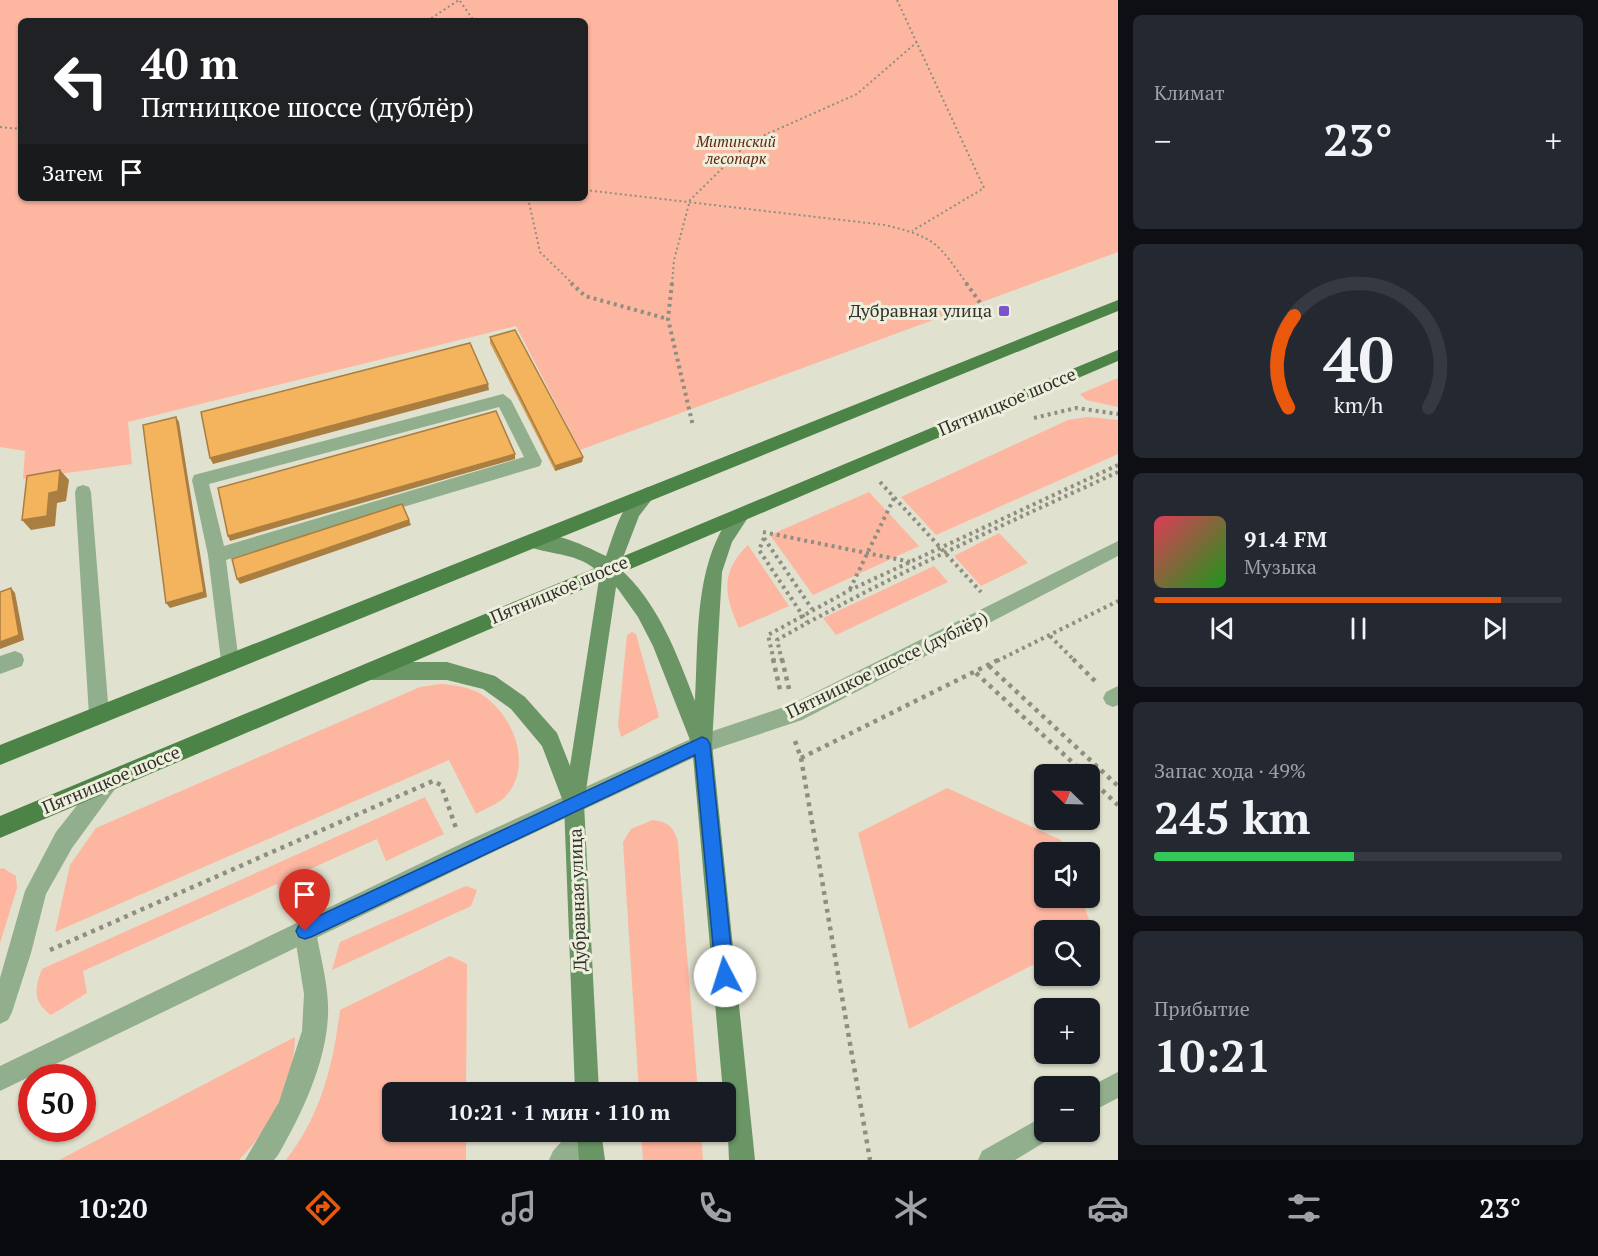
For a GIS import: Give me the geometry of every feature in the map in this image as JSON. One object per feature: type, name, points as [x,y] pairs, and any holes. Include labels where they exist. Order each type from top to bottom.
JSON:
[{"type":"main road","points":[[0,755],[1118,305]]},
{"type":"main road","name":"Пятницкое шоссе","points":[[0,827],[610,567],[740,516],[1118,355]]},
{"type":"main road","name":"Дубравная улица","points":[[587,1082],[574,804],[610,567],[632,512],[648,494]]},
{"type":"main road","points":[[740,516],[730,527],[713,572],[702,744],[742,1160]]},
{"type":"main road","points":[[533,540],[563,543],[610,567],[652,622],[702,744]]},
{"type":"main road","points":[[368,671],[447,671],[488,682],[518,703],[550,740],[574,804]]},
{"type":"main road","points":[[589,1142],[591,1160]]},
{"type":"street","points":[[217,555],[534,461],[503,400],[200,480],[217,555],[230,663]]},
{"type":"street","points":[[83,492],[99,715]]},
{"type":"street","name":"Пятницкое шоссе (дублёр)","points":[[0,1079],[465,854],[702,744],[791,714],[1118,548]]},
{"type":"street","points":[[0,1012],[16,965],[36,891],[64,840],[108,782]]},
{"type":"street","points":[[258,1160],[272,1144],[299,1087],[316,1011],[305,931]]},
{"type":"street","points":[[1100,1095],[1118,1084]]},
{"type":"street","points":[[991,1160],[1034,1134]]},
{"type":"street","points":[[562,1160],[578,1142]]},
{"type":"path","points":[[432,18],[459,0],[472,18]]},
{"type":"path","points":[[897,0],[984,188],[912,231]]},
{"type":"path","points":[[693,426],[668,319],[674,260],[690,200],[749,142],[857,94],[916,42]]},
{"type":"path","points":[[0,127],[18,129]]},
{"type":"path","points":[[588,190],[690,200],[885,225],[912,231],[933,239],[942,248],[986,311]]},
{"type":"path","points":[[529,201],[540,252],[585,296],[668,319]]},
{"type":"path","points":[[1026,422],[1058,409],[1082,407],[1118,414]]},
{"type":"path","points":[[791,714],[768,635],[850,590],[1118,465]]},
{"type":"path","points":[[870,1160],[801,758],[777,640],[807,622],[945,552],[1118,472]]},
{"type":"path","points":[[890,478],[879,482],[986,597]]},
{"type":"path","points":[[850,590],[894,498]]},
{"type":"path","points":[[772,528],[761,533],[911,562]]},
{"type":"path","points":[[807,622],[759,550],[764,538],[812,609]]},
{"type":"path","points":[[801,758],[1118,601]]},
{"type":"path","points":[[1050,636],[1115,697]]},
{"type":"path","points":[[989,666],[1118,786]]},
{"type":"path","points":[[976,673],[1074,764]]},
{"type":"path","points":[[16,965],[433,782],[441,785],[465,854]]},
{"type":"path","points":[[1100,788],[1118,805]]},
{"type":"green space","name":"Митинский лесопарк","points":[[0,0],[1118,0],[1118,252],[580,450],[516,326],[128,422],[132,464],[23,479],[25,451],[0,447]]},
{"type":"green space","points":[[1118,378],[1118,407],[1086,400],[1080,394]]},
{"type":"green space","points":[[1088,417],[1118,420],[1118,454],[936,535],[901,497],[1068,420]]},
{"type":"green space","points":[[869,492],[919,546],[813,595],[770,535]]},
{"type":"green space","points":[[999,533],[1028,563],[981,586],[954,556]]},
{"type":"green space","points":[[748,545],[789,606],[739,628],[730,605],[727,584],[733,565]]},
{"type":"green space","points":[[934,566],[948,582],[836,635],[823,618]]},
{"type":"green space","points":[[632,632],[636,634],[659,717],[621,737],[618,725],[627,635]]},
{"type":"green space","points":[[441,684],[462,687],[481,694],[502,714],[511,728],[519,757],[518,771],[513,785],[504,798],[498,802],[476,814],[449,760],[55,932],[70,865],[96,828],[420,687]]},
{"type":"green space","points":[[947,788],[1034,828],[1034,830],[1061,840],[1062,842],[1034,842],[1034,908],[1085,908],[1089,920],[1034,920],[1034,964],[909,1029],[858,833]]},
{"type":"green space","points":[[425,797],[444,834],[386,861],[377,839],[290,878],[293,889],[280,895],[277,884],[83,971],[87,993],[51,1015],[38,1000],[37,989],[42,969]]},
{"type":"green space","points":[[653,820],[663,822],[675,833],[678,843],[697,1082],[638,1082],[623,842],[631,829]]},
{"type":"green space","points":[[3,868],[16,876],[17,888],[0,943],[0,869]]},
{"type":"green space","points":[[466,886],[477,890],[471,906],[332,970],[340,942]]},
{"type":"green space","points":[[450,956],[467,964],[466,1082],[382,1082],[382,1142],[466,1142],[466,1160],[286,1160],[308,1125],[324,1089],[334,1051],[340,1010]]},
{"type":"green space","points":[[295,1037],[290,1070],[278,1103],[261,1134],[239,1160],[59,1160]]},
{"type":"green space","points":[[642,1142],[702,1142],[703,1160],[643,1160]]},
{"type":"building","points":[[515,330],[583,457],[555,466],[490,337]]},
{"type":"building","points":[[470,343],[488,384],[210,458],[201,412]]},
{"type":"building","points":[[496,411],[515,454],[228,536],[218,488]]},
{"type":"building","points":[[176,417],[204,592],[166,603],[143,425]]},
{"type":"building","points":[[60,470],[58,491],[49,493],[47,516],[22,520],[27,476]]},
{"type":"building","points":[[402,504],[409,520],[237,579],[232,559]]},
{"type":"building","points":[[11,588],[19,635],[0,642],[0,592]]},
{"type":"place","name":"Дубравная улица","points":[[1004,311]]},
{"type":"route","points":[[305,931],[702,744],[725,976]]}]
